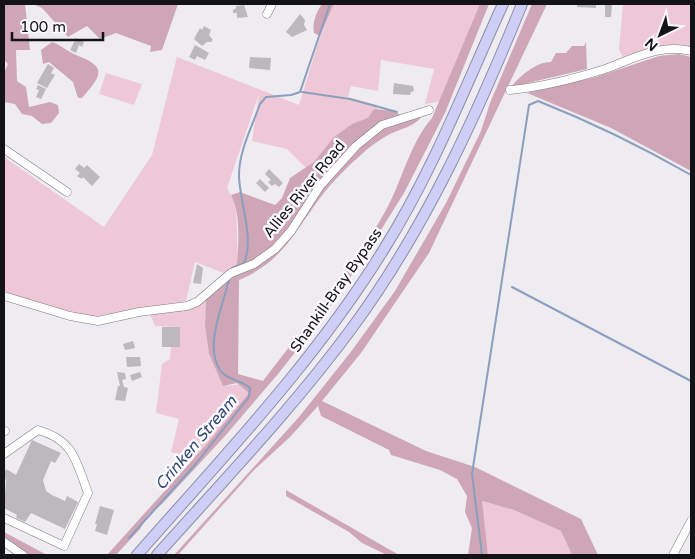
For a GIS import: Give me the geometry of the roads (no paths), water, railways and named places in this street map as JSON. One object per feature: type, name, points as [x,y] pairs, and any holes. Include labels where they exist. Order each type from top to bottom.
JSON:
[{"type":"highway","points":[[490,31],[499,4]]},
{"type":"highway","name":"Shankill-Bray Bypass","points":[[137,555],[284,388],[372,268],[415,195],[448,130],[503,4]]},
{"type":"highway","points":[[158,555],[299,395],[353,328],[376,294],[420,224],[444,179],[522,5]]},
{"type":"street","points":[[268,14],[272,4]]},
{"type":"street","points":[[510,90],[532,87],[601,70],[665,48],[691,50]]},
{"type":"street","name":"Allies River Road","points":[[4,296],[70,316],[98,320],[139,312],[187,306],[197,302],[231,273],[254,264],[274,249],[291,231],[320,186],[356,146],[382,125],[429,110]]},
{"type":"street","points":[[4,149],[67,192]]},
{"type":"street","points":[[4,518],[64,546],[88,493],[71,449],[52,434],[38,430],[6,450]]},
{"type":"street","points":[[672,555],[690,527]]},
{"type":"street","points":[[4,542],[23,555]]},
{"type":"waterway","name":"Crinken Stream","points":[[232,268],[244,263],[247,253],[247,231],[239,175],[246,139],[260,104],[266,97],[291,95],[300,92],[330,4]]},
{"type":"waterway","points":[[302,92],[350,99],[397,112]]},
{"type":"waterway","points":[[482,555],[472,474],[529,105],[538,101],[577,117],[691,175]]},
{"type":"waterway","name":"Crinken Stream","points":[[129,538],[194,466],[249,397],[250,388],[230,378],[220,370],[214,349],[216,325],[229,280]]},
{"type":"waterway","points":[[512,287],[691,381]]}]
